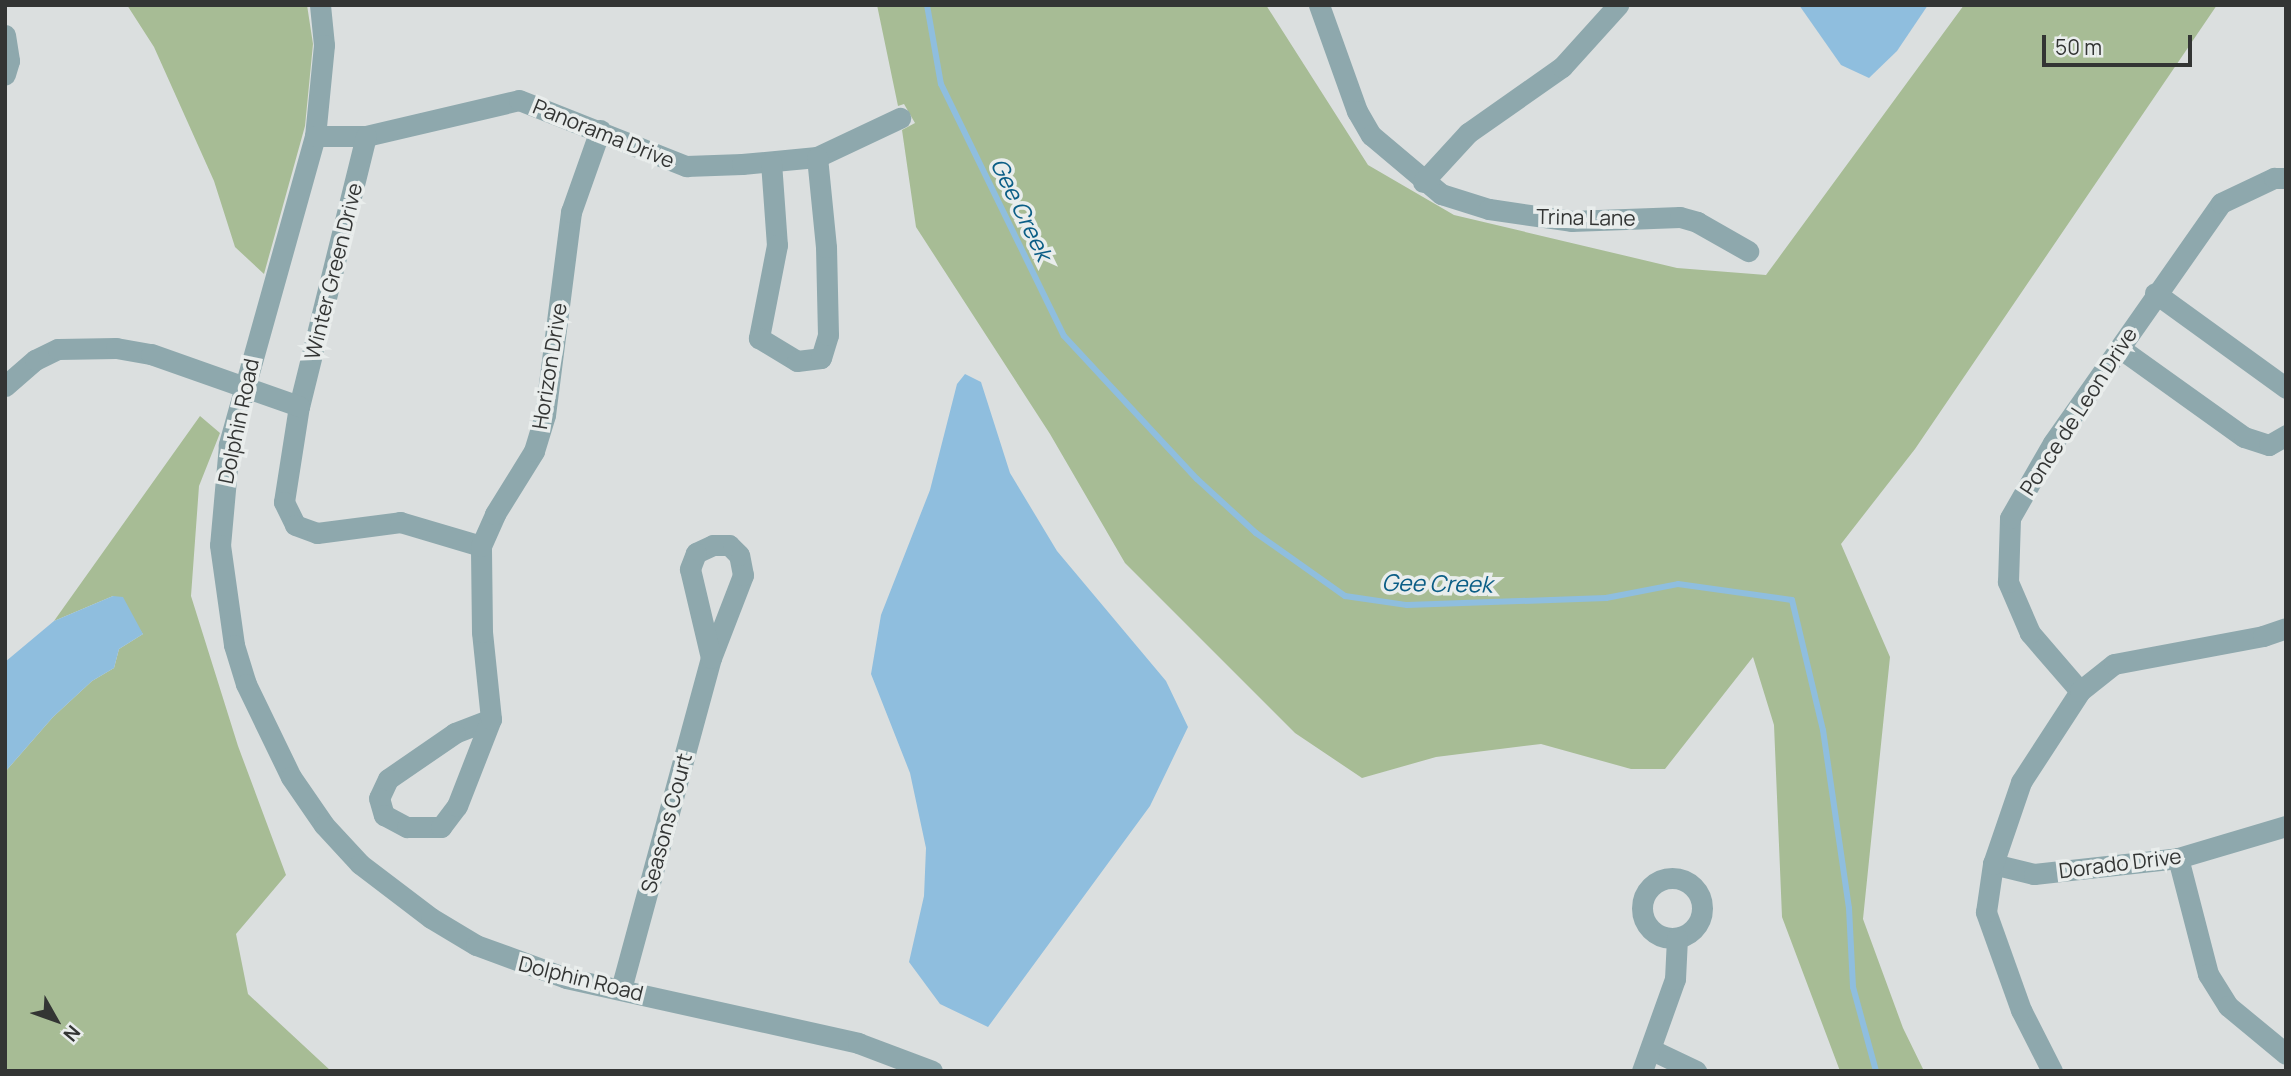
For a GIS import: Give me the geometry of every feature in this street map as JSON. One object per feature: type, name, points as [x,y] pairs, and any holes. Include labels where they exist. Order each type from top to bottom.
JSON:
[{"type":"street","name":"Dolphin Road","points":[[320,5],[324,45],[315,136],[243,387],[222,489],[224,590],[246,684],[291,777],[324,825],[360,864],[431,918],[522,965],[858,1042],[932,1071]]},
{"type":"street","name":"Trina Lane","points":[[1319,5],[1357,111],[1371,135],[1423,182],[1458,202],[1522,215],[1571,220],[1680,217],[1697,222],[1748,251]]},
{"type":"street","points":[[1423,182],[1468,133],[1562,67],[1618,5]]},
{"type":"street","points":[[5,35],[9,61],[5,74]]},
{"type":"street","name":"Panorama Drive","points":[[315,136],[366,136],[519,100],[685,166],[817,157],[900,118]]},
{"type":"street","name":"Horizon Drive","points":[[491,719],[455,733],[387,779],[379,799],[384,815],[407,827],[441,827],[457,806],[491,719],[482,632],[481,546],[495,514],[534,450],[545,415],[571,212],[600,130]]},
{"type":"street","name":"Winter Green Drive","points":[[366,136],[299,406],[284,502],[295,525],[317,533],[400,522],[481,546]]},
{"type":"street","points":[[771,162],[777,245],[759,338],[797,361],[821,358],[828,335],[826,247],[817,157]]},
{"type":"street","name":"Ponce de Leon Drive","points":[[2080,691],[2030,633],[2008,582],[2010,518],[2053,443],[2121,349],[2155,293],[2221,203],[2274,178],[2286,178]]},
{"type":"street","points":[[2155,293],[2286,388]]},
{"type":"street","points":[[5,386],[35,360],[58,349],[88,347],[151,355],[299,406]]},
{"type":"street","points":[[2121,349],[2244,437],[2269,445],[2286,435]]},
{"type":"street","name":"Seasons Court","points":[[621,989],[711,658],[743,575],[739,555],[729,545],[713,545],[696,553],[690,569],[711,658]]},
{"type":"street","points":[[2052,1071],[2021,1010],[1986,912],[1993,864],[2021,782],[2080,691],[2114,664],[2263,636],[2286,628]]},
{"type":"street","name":"Dorado Drive","points":[[1993,864],[2034,874],[2178,858],[2286,826]]},
{"type":"street","points":[[2178,858],[2208,974],[2228,1006],[2286,1054]]},
{"type":"street","points":[[1642,1071],[1652,1050],[1675,979],[1677,938]]},
{"type":"street","points":[[1652,1050],[1696,1071]]},
{"type":"green space","points":[[127,5],[307,5],[313,44],[305,126],[264,274],[235,247],[214,181],[154,47]]},
{"type":"green space","points":[[877,5],[1266,5],[1368,165],[1454,215],[1677,268],[1766,275],[1964,5],[2217,5],[1915,449],[1841,544],[1890,657],[1863,919],[1903,1028],[1924,1071],[1840,1071],[1782,917],[1774,725],[1753,657],[1665,769],[1631,769],[1541,744],[1436,757],[1362,778],[1295,733],[1125,563],[1050,434],[916,227],[902,130],[915,123],[904,104],[898,106]]},
{"type":"green space","points":[[200,416],[220,433],[199,486],[191,596],[238,746],[286,875],[236,934],[248,994],[331,1071],[5,1071],[5,772],[53,717],[92,681],[114,668],[119,649],[143,634],[113,596],[54,621]]},
{"type":"water","points":[[1799,5],[1928,5],[1897,51],[1869,78],[1841,65]]},
{"type":"water","points":[[965,374],[981,382],[1010,473],[1057,551],[1166,681],[1188,727],[1150,806],[988,1027],[940,1004],[909,962],[924,896],[926,848],[910,773],[871,674],[881,615],[930,490],[957,384]]},
{"type":"water","points":[[113,596],[123,597],[143,634],[119,649],[114,668],[92,681],[53,717],[5,772],[5,662],[54,621]]},
{"type":"waterway","name":"Gee Creek","points":[[927,5],[941,84],[1064,336],[1197,479],[1256,533],[1345,596],[1407,605],[1606,598],[1678,584],[1792,600],[1823,730],[1849,908],[1853,987],[1876,1071]]}]
